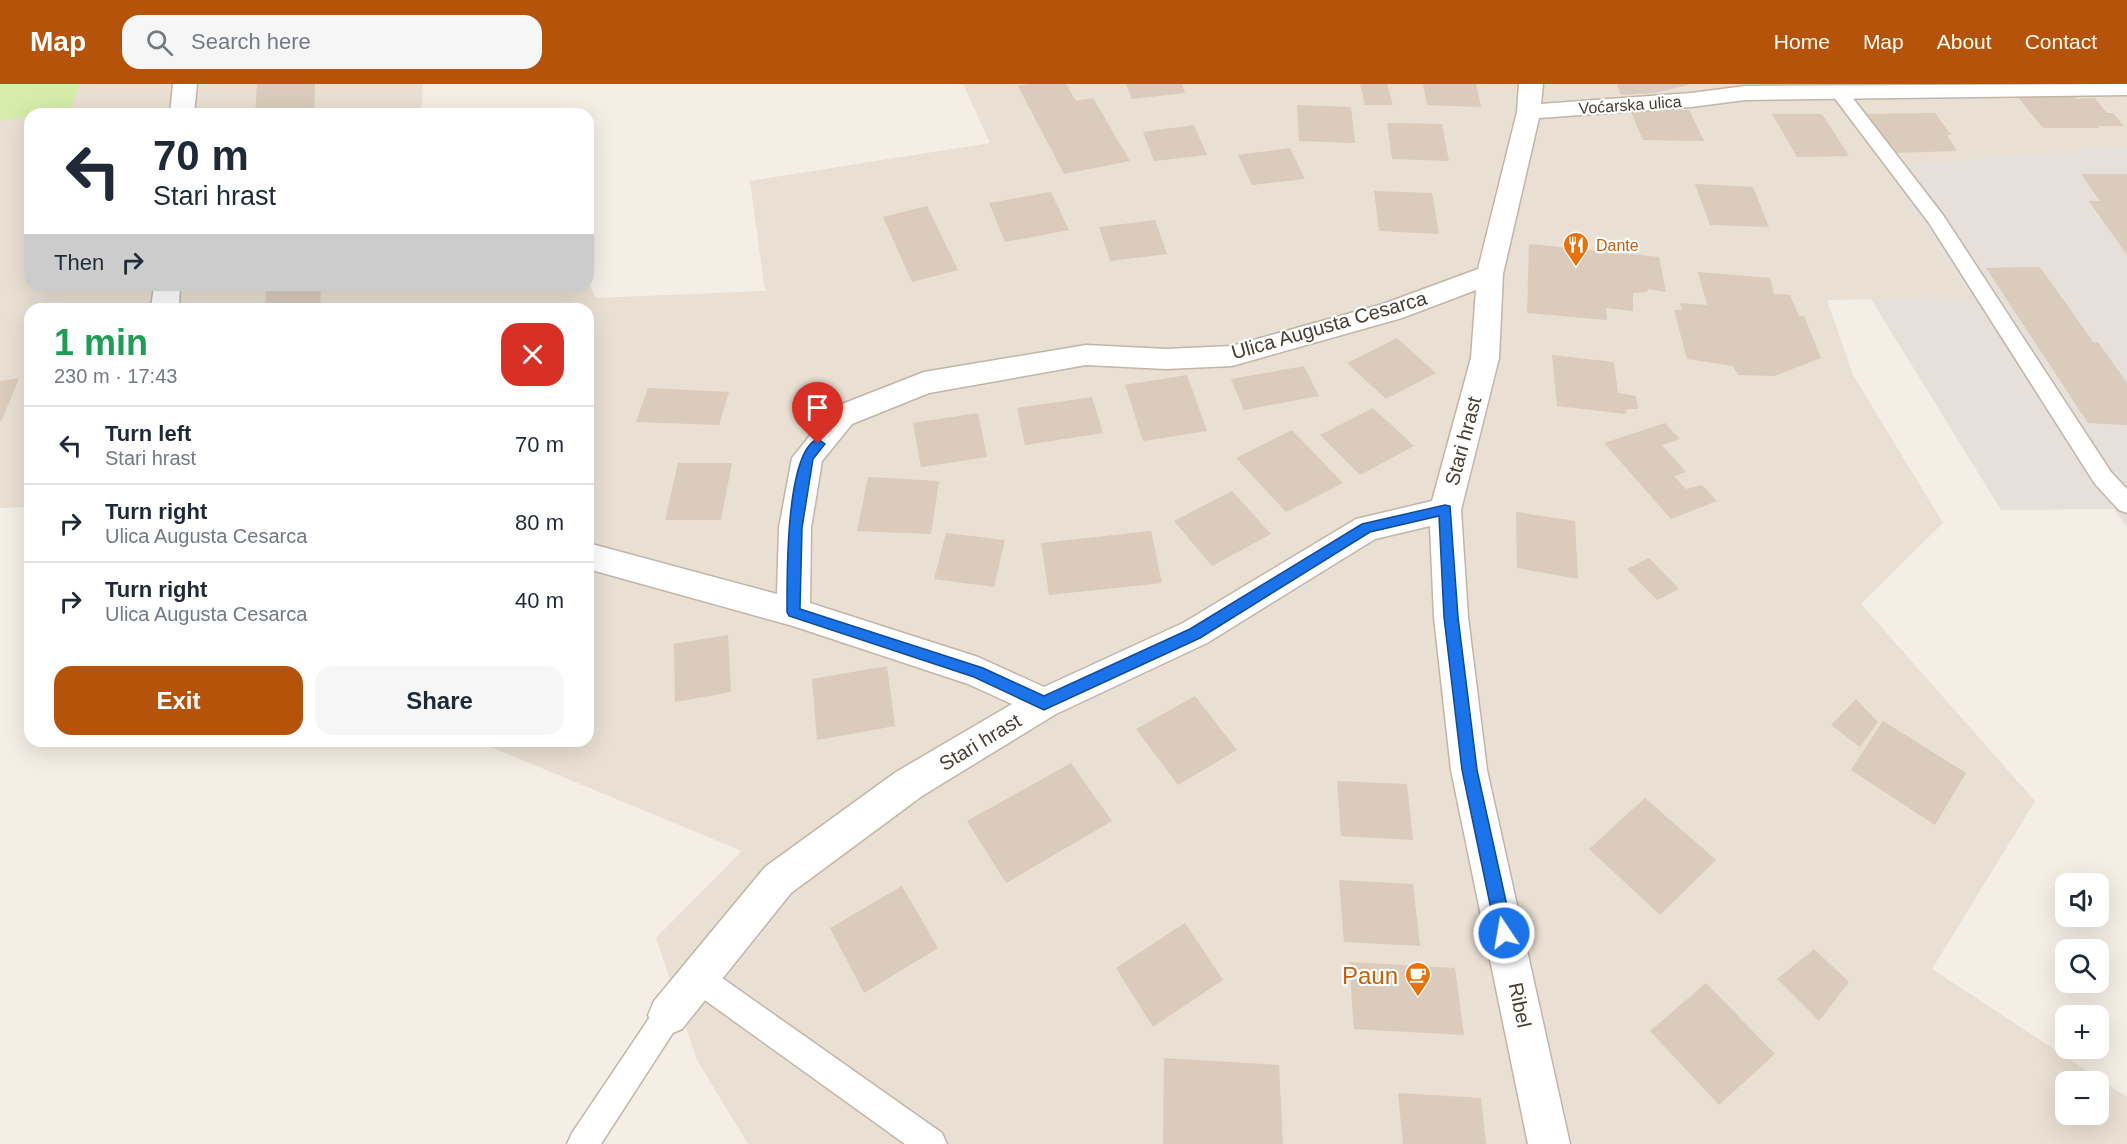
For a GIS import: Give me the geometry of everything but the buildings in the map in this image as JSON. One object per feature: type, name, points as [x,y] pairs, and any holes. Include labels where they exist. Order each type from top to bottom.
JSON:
[{"type":"street","points":[[183,108],[185,84]]},
{"type":"street","name":"Voćarska ulica","points":[[1530,98],[1692,100],[1745,93],[2127,88]]},
{"type":"street","name":"Stari hrast","points":[[668,1015],[778,880],[909,784],[1044,703],[1195,633],[1367,528],[1445,510],[1485,358],[1490,274],[1530,98]]},
{"type":"street","name":"Ulica Augusta Cesarca","points":[[794,612],[795,528],[807,458],[842,416],[924,383],[1086,355],[1166,359],[1232,356],[1392,311],[1490,274]]},
{"type":"street","name":"Ribel","points":[[1445,510],[1451,617],[1470,770],[1550,1144]]},
{"type":"street","points":[[594,558],[794,612],[978,672],[1044,703]]},
{"type":"lane","points":[[1839,92],[1936,219],[2103,478],[2127,504]]},
{"type":"lane","points":[[698,978],[931,1144]]},
{"type":"lane","points":[[583,1144],[668,1015]]},
{"type":"shaded area","points":[[80,84],[423,84],[421,108],[71,108]]},
{"type":"shaded area","points":[[963,84],[2127,84],[2127,147],[1885,166],[1972,297],[1827,300],[1853,375],[1943,523],[1861,604],[2035,801],[1932,969],[2055,1050],[2055,1059],[2069,1059],[2087,1071],[2055,1071],[2055,1125],[2109,1125],[2109,1085],[2127,1097],[2127,1144],[748,1144],[697,1060],[656,938],[742,851],[491,747],[594,747],[594,303],[24,303],[24,507],[0,508],[0,121],[24,118],[24,291],[592,291],[596,298],[765,291],[750,181],[990,143]]},
{"type":"shaded area","points":[[2127,147],[2127,527],[2114,509],[2001,510],[1871,299],[1972,296],[1885,166]]},
{"type":"green space","points":[[0,84],[80,84],[71,108],[24,108],[24,118],[0,121]]},
{"type":"place","name":"Dante","points":[[1576,268]]},
{"type":"place","name":"Paun","points":[[1418,998]]},
{"type":"route","points":[[818,444],[807,458],[795,528],[794,612],[978,672],[1044,703],[1195,633],[1367,528],[1445,510],[1451,617],[1470,770],[1504,933]]}]
